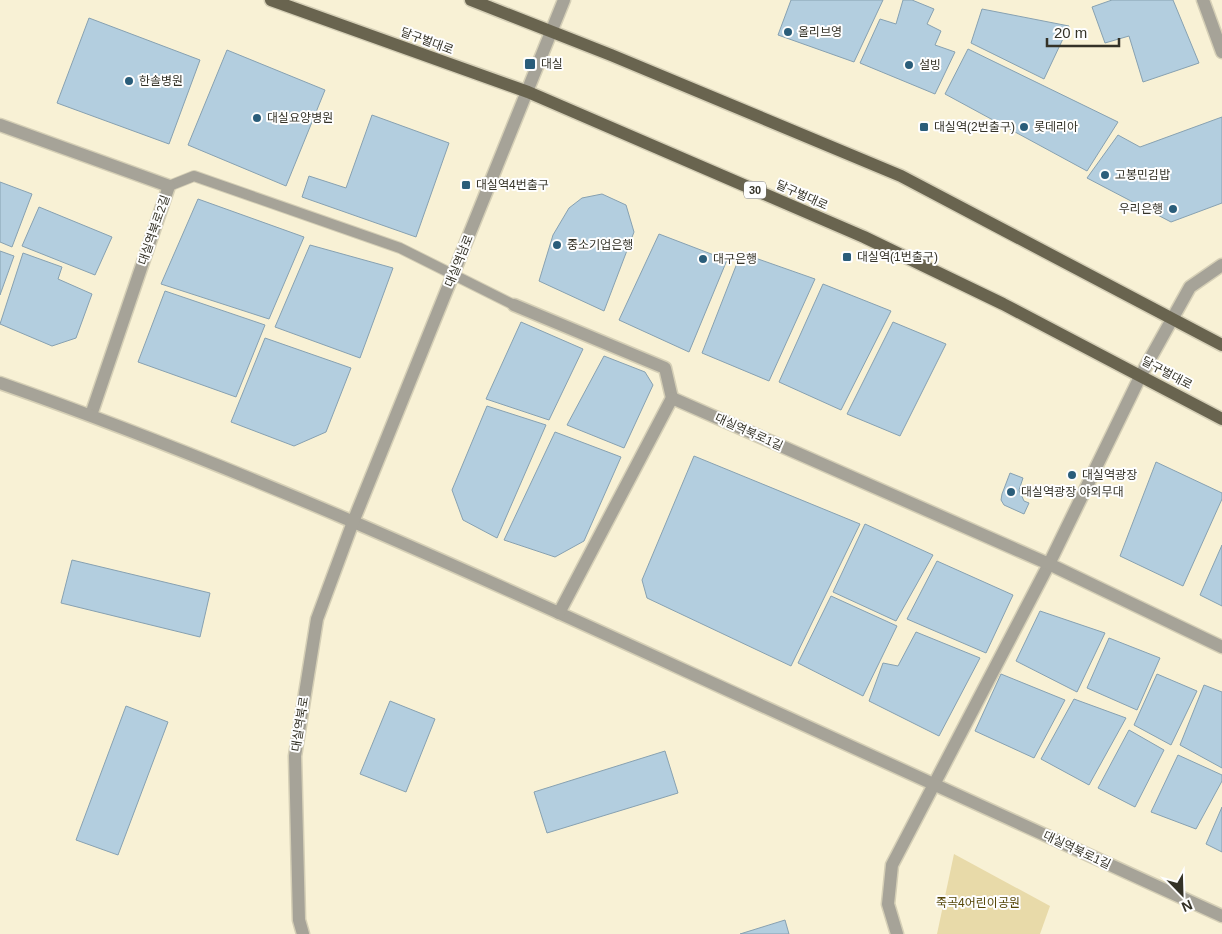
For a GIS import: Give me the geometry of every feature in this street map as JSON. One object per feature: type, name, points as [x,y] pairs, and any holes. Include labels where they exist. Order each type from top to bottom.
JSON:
[{"type":"main road","name":"달구벌대로","points":[[271,0],[528,92],[864,237],[1003,304],[1141,374],[1222,419]]},
{"type":"main road","points":[[471,0],[901,176],[1222,345]]},
{"type":"street","name":"대실역남로","points":[[353,522],[564,0]]},
{"type":"street","points":[[1203,0],[1222,52]]},
{"type":"street","points":[[1210,20],[1222,13]]},
{"type":"street","name":"대실역북로2길","points":[[0,125],[169,186],[91,415]]},
{"type":"street","points":[[897,934],[888,904],[892,865],[1049,564],[1141,374],[1170,319],[1190,287],[1222,265]]},
{"type":"street","points":[[514,305],[665,368],[672,398],[559,613]]},
{"type":"street","points":[[0,383],[91,415],[353,522]]},
{"type":"street","name":"대실역북로1길","points":[[672,398],[1049,564],[1222,647]]},
{"type":"street","name":"대실역북로1길","points":[[353,522],[559,613],[1222,916]]},
{"type":"street","name":"대실역북로","points":[[303,934],[299,920],[295,756],[317,619],[353,522]]},
{"type":"lane","points":[[169,186],[194,176],[400,248],[514,305]]},
{"type":"green space","name":"죽곡4어린이공원","points":[[954,854],[1050,906],[1040,934],[937,934]]},
{"type":"building","points":[[791,0],[883,0],[854,62],[778,35]]},
{"type":"building","points":[[903,0],[912,0],[934,9],[927,24],[941,31],[935,45],[955,52],[935,94],[860,63],[880,19],[896,24]]},
{"type":"building","points":[[1112,0],[1173,0],[1199,63],[1143,82],[1129,36],[1105,43],[1092,7]]},
{"type":"building","points":[[982,9],[1069,26],[1044,79],[971,43]]},
{"type":"building","name":"한솔병원","points":[[89,18],[200,60],[169,144],[57,103]]},
{"type":"building","points":[[968,49],[1118,122],[1087,171],[945,94]]},
{"type":"building","name":"대실요양병원","points":[[227,50],[325,90],[286,186],[188,145]]},
{"type":"building","points":[[372,115],[449,143],[416,237],[302,197],[309,176],[346,188]]},
{"type":"building","points":[[1222,117],[1222,203],[1171,222],[1087,178],[1118,135],[1140,147]]},
{"type":"building","points":[[0,182],[32,194],[12,247],[0,242]]},
{"type":"building","points":[[602,194],[626,205],[634,232],[604,311],[539,281],[553,235],[569,208],[582,198]]},
{"type":"building","points":[[198,199],[304,237],[269,319],[161,284]]},
{"type":"building","points":[[39,207],[112,237],[95,275],[22,246]]},
{"type":"building","points":[[659,234],[727,260],[689,352],[619,320]]},
{"type":"building","points":[[310,245],[393,268],[360,358],[275,327]]},
{"type":"building","points":[[0,251],[14,256],[0,295]]},
{"type":"building","points":[[23,253],[62,267],[58,279],[92,294],[76,338],[52,346],[0,324]]},
{"type":"building","points":[[741,253],[815,279],[769,381],[702,353]]},
{"type":"building","points":[[823,284],[891,311],[841,410],[779,382]]},
{"type":"building","points":[[165,291],[265,325],[236,397],[138,362]]},
{"type":"building","points":[[521,322],[583,349],[549,420],[486,399]]},
{"type":"building","points":[[893,322],[946,344],[900,436],[847,414]]},
{"type":"building","points":[[265,338],[351,368],[326,432],[294,446],[231,422]]},
{"type":"building","points":[[604,356],[645,372],[653,385],[624,448],[567,425]]},
{"type":"building","points":[[487,406],[546,425],[497,538],[463,520],[452,490]]},
{"type":"building","points":[[555,432],[621,457],[584,541],[555,557],[504,540]]},
{"type":"building","points":[[694,456],[860,524],[791,666],[647,598],[642,580]]},
{"type":"building","points":[[1156,462],[1222,493],[1222,499],[1183,586],[1120,556]]},
{"type":"building","name":"대실역광장 야외무대","points":[[1010,473],[1023,478],[1019,490],[1024,501],[1029,503],[1024,514],[1004,505],[1001,500]]},
{"type":"building","points":[[865,524],[933,555],[896,621],[833,592]]},
{"type":"building","points":[[1222,545],[1222,606],[1200,595]]},
{"type":"building","points":[[72,560],[210,593],[200,637],[61,603]]},
{"type":"building","points":[[937,561],[1013,595],[986,653],[907,619]]},
{"type":"building","points":[[831,596],[897,626],[863,696],[798,663]]},
{"type":"building","points":[[1040,611],[1105,633],[1077,692],[1016,661]]},
{"type":"building","points":[[916,632],[980,658],[939,736],[869,701],[883,663],[898,666]]},
{"type":"building","points":[[1109,638],[1160,658],[1137,710],[1087,688]]},
{"type":"building","points":[[1001,674],[1065,700],[1034,758],[975,731]]},
{"type":"building","points":[[1157,674],[1197,691],[1171,745],[1134,725]]},
{"type":"building","points":[[1204,685],[1222,692],[1222,768],[1180,745]]},
{"type":"building","points":[[1074,699],[1126,718],[1089,785],[1041,759]]},
{"type":"building","points":[[390,701],[435,719],[406,792],[360,774]]},
{"type":"building","points":[[126,706],[168,722],[118,855],[76,840]]},
{"type":"building","points":[[1129,730],[1164,750],[1135,807],[1098,788]]},
{"type":"building","points":[[665,751],[678,793],[547,833],[534,792]]},
{"type":"building","points":[[1178,755],[1222,775],[1222,781],[1196,829],[1151,812]]},
{"type":"building","points":[[1222,807],[1222,852],[1206,844]]},
{"type":"building","points":[[785,920],[789,934],[740,934]]},
{"type":"place","name":"올리브영","points":[[788,32]]},
{"type":"place","name":"대실","points":[[530,64]]},
{"type":"place","name":"설빙","points":[[909,65]]},
{"type":"place","name":"한솔병원","points":[[129,81]]},
{"type":"place","name":"대실요양병원","points":[[257,118]]},
{"type":"place","name":"대실역(2번출구)","points":[[924,127]]},
{"type":"place","name":"롯데리아","points":[[1024,127]]},
{"type":"place","name":"고봉민김밥","points":[[1105,175]]},
{"type":"place","name":"대실역4번출구","points":[[466,185]]},
{"type":"place","name":"우리은행","points":[[1173,209]]},
{"type":"place","name":"중소기업은행","points":[[557,245]]},
{"type":"place","name":"대실역(1번출구)","points":[[847,257]]},
{"type":"place","name":"대구은행","points":[[703,259]]},
{"type":"place","name":"대실역광장","points":[[1072,475]]},
{"type":"place","name":"대실역광장 야외무대","points":[[1011,492]]}]
